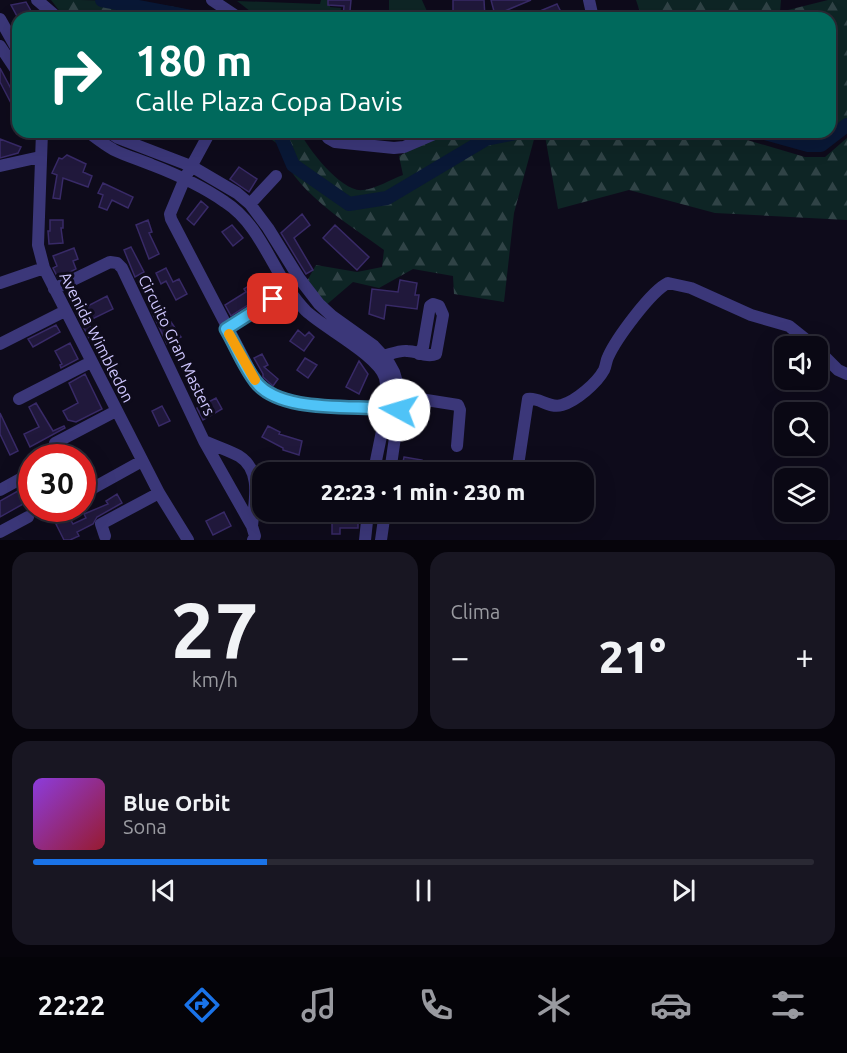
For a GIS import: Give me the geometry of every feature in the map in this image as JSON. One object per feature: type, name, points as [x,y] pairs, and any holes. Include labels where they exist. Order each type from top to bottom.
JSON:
[{"type":"street","points":[[37,0],[50,12]]},
{"type":"street","points":[[213,0],[230,12]]},
{"type":"street","points":[[0,19],[12,40]]},
{"type":"street","points":[[0,46],[12,64]]},
{"type":"street","name":"Avenida Wimbledon","points":[[42,138],[38,245],[44,268],[142,461],[188,540]]},
{"type":"street","points":[[97,138],[115,151],[185,178],[228,203],[256,233],[288,289],[305,310],[367,355],[380,368],[385,377],[385,408],[376,462]]},
{"type":"street","points":[[118,138],[191,166],[237,193],[250,204],[268,228],[299,278],[319,304],[332,316],[374,345],[394,372],[401,396],[391,462]]},
{"type":"street","points":[[207,138],[185,178],[170,214],[171,219],[226,329],[256,382],[270,395],[298,404],[399,410]]},
{"type":"street","points":[[328,138],[335,142],[394,148],[413,145],[427,138]]},
{"type":"street","points":[[0,166],[40,157]]},
{"type":"street","points":[[250,204],[276,176]]},
{"type":"street","name":"Circuito Gran Masters","points":[[54,289],[110,262],[117,263],[122,268],[204,441],[252,526],[255,536],[253,540]]},
{"type":"street","points":[[0,283],[44,268]]},
{"type":"street","points":[[519,462],[528,399],[560,406],[577,399],[603,371],[608,356],[641,308],[661,286],[668,283],[691,288],[751,315],[789,326],[802,336]]},
{"type":"street","points":[[226,329],[288,289]]},
{"type":"street","points":[[0,344],[65,311]]},
{"type":"street","points":[[326,327],[332,316]]},
{"type":"street","points":[[383,356],[407,351],[419,354]]},
{"type":"street","points":[[828,360],[838,370],[847,374]]},
{"type":"street","points":[[19,399],[91,362]]},
{"type":"street","points":[[401,396],[458,405],[460,410],[457,446]]},
{"type":"street","points":[[55,443],[116,411]]},
{"type":"street","name":"Circuito Gran Masters","points":[[204,441],[239,456],[251,469],[255,480],[252,526]]},
{"type":"street","points":[[96,486],[142,461]]},
{"type":"street","points":[[0,490],[18,480]]},
{"type":"street","points":[[105,536],[101,524],[159,493]]},
{"type":"street","points":[[0,532],[19,522]]},
{"type":"street","points":[[365,540],[367,522]]},
{"type":"street","points":[[381,540],[384,522]]},
{"type":"green space","points":[[51,0],[156,4],[197,12],[60,12]]},
{"type":"green space","points":[[321,0],[330,0],[330,7],[341,8],[341,12],[251,12],[237,1],[320,4]]},
{"type":"green space","points":[[389,0],[422,0],[427,12],[389,12]]},
{"type":"green space","points":[[636,0],[781,0],[780,12],[640,12]]},
{"type":"green space","points":[[828,0],[847,0],[847,125],[836,133],[836,12],[780,12]]},
{"type":"green space","points":[[269,138],[304,138],[318,159],[345,185],[363,190],[403,175],[399,156],[433,138],[534,138],[514,213],[504,302],[454,294],[453,276],[413,269],[379,288],[353,282],[325,306],[307,281],[316,265],[357,272],[382,267],[384,250],[307,191],[285,161],[279,145]]},
{"type":"green space","points":[[545,138],[740,138],[805,157],[825,157],[847,138],[847,220],[715,213],[629,190],[558,209]]},
{"type":"green space","points":[[778,138],[830,138],[821,145],[805,145]]},
{"type":"building","points":[[328,0],[351,0],[350,11],[362,12],[344,12],[344,6],[328,5]]},
{"type":"building","points":[[453,0],[484,0],[485,12],[453,12]]},
{"type":"building","points":[[491,0],[531,0],[502,12],[494,12]]},
{"type":"building","points":[[26,2],[32,12],[15,12],[11,5]]},
{"type":"building","points":[[557,4],[561,12],[540,12]]},
{"type":"building","points":[[0,68],[12,91],[12,105],[0,82]]},
{"type":"building","points":[[0,139],[21,147],[18,153],[0,158]]},
{"type":"building","points":[[67,155],[86,164],[83,172],[92,176],[88,187],[63,178],[60,199],[53,198],[57,175],[52,173],[59,158],[62,159]]},
{"type":"building","points":[[239,167],[257,179],[249,192],[230,179]]},
{"type":"building","points":[[103,183],[133,197],[128,208],[112,200],[107,210],[99,207],[103,195],[98,193]]},
{"type":"building","points":[[201,201],[208,207],[194,225],[187,219]]},
{"type":"building","points":[[302,214],[310,225],[294,238],[313,270],[306,274],[281,233]]},
{"type":"building","points":[[50,220],[63,220],[63,228],[61,228],[63,243],[49,244]]},
{"type":"building","points":[[148,220],[152,232],[149,233],[159,254],[149,259],[136,225]]},
{"type":"building","points":[[232,225],[243,238],[233,246],[222,232]]},
{"type":"building","points":[[335,225],[369,257],[357,270],[323,238]]},
{"type":"building","points":[[131,247],[144,272],[135,277],[124,250]]},
{"type":"building","points":[[74,248],[78,259],[73,261],[76,269],[58,278],[53,268],[57,266],[53,256]]},
{"type":"building","points":[[166,268],[173,282],[179,279],[187,294],[176,300],[166,281],[161,284],[156,273]]},
{"type":"building","points":[[400,280],[417,283],[415,295],[419,295],[417,309],[386,305],[384,319],[369,314],[372,289],[398,292]]},
{"type":"building","points":[[253,283],[262,296],[231,316],[225,305],[246,292],[244,289]]},
{"type":"building","points":[[107,296],[113,309],[92,319],[93,321],[89,324],[95,335],[89,338],[76,312]]},
{"type":"building","points":[[157,309],[165,325],[171,322],[181,337],[167,344],[152,312]]},
{"type":"building","points":[[56,325],[60,332],[33,347],[28,339]]},
{"type":"building","points":[[298,330],[305,336],[309,332],[314,337],[304,351],[290,341]]},
{"type":"building","points":[[70,343],[78,359],[61,368],[62,364],[55,351]]},
{"type":"building","points":[[262,354],[268,365],[264,367],[278,379],[273,386],[263,377],[254,358]]},
{"type":"building","points":[[305,358],[317,365],[308,378],[297,370]]},
{"type":"building","points":[[359,361],[368,374],[359,394],[346,387]]},
{"type":"building","points":[[85,374],[102,409],[76,422],[68,420],[63,411],[78,403],[69,383]]},
{"type":"building","points":[[216,398],[222,409],[203,420],[197,408]]},
{"type":"building","points":[[36,403],[53,431],[64,426],[65,428],[36,444],[29,444],[24,434],[39,427],[29,407]]},
{"type":"building","points":[[162,406],[170,421],[159,426],[152,411]]},
{"type":"building","points":[[0,413],[18,451],[10,455],[0,434]]},
{"type":"building","points":[[268,426],[280,432],[279,434],[302,441],[299,455],[283,450],[262,437]]},
{"type":"building","points":[[404,457],[422,460],[422,462],[403,462]]},
{"type":"building","points":[[18,491],[18,507],[0,517],[0,501]]},
{"type":"building","points":[[117,494],[122,503],[96,519],[96,509],[108,504],[106,501]]},
{"type":"building","points":[[224,512],[231,526],[213,535],[206,521]]},
{"type":"building","points":[[72,522],[73,524],[94,522],[77,532],[79,536],[64,540],[56,524]]},
{"type":"building","points":[[332,522],[358,522],[358,528],[340,528],[340,534],[332,534]]},
{"type":"waterway","points":[[102,0],[165,12]]},
{"type":"waterway","points":[[836,133],[847,125]]},
{"type":"waterway","points":[[282,138],[293,165],[349,204],[387,198],[491,138]]},
{"type":"waterway","points":[[783,138],[808,145],[821,145],[830,138]]},
{"type":"slow traffic","points":[[229,334],[255,380]]},
{"type":"route","points":[[273,299],[226,329],[256,382],[270,395],[298,404],[399,410]]}]
